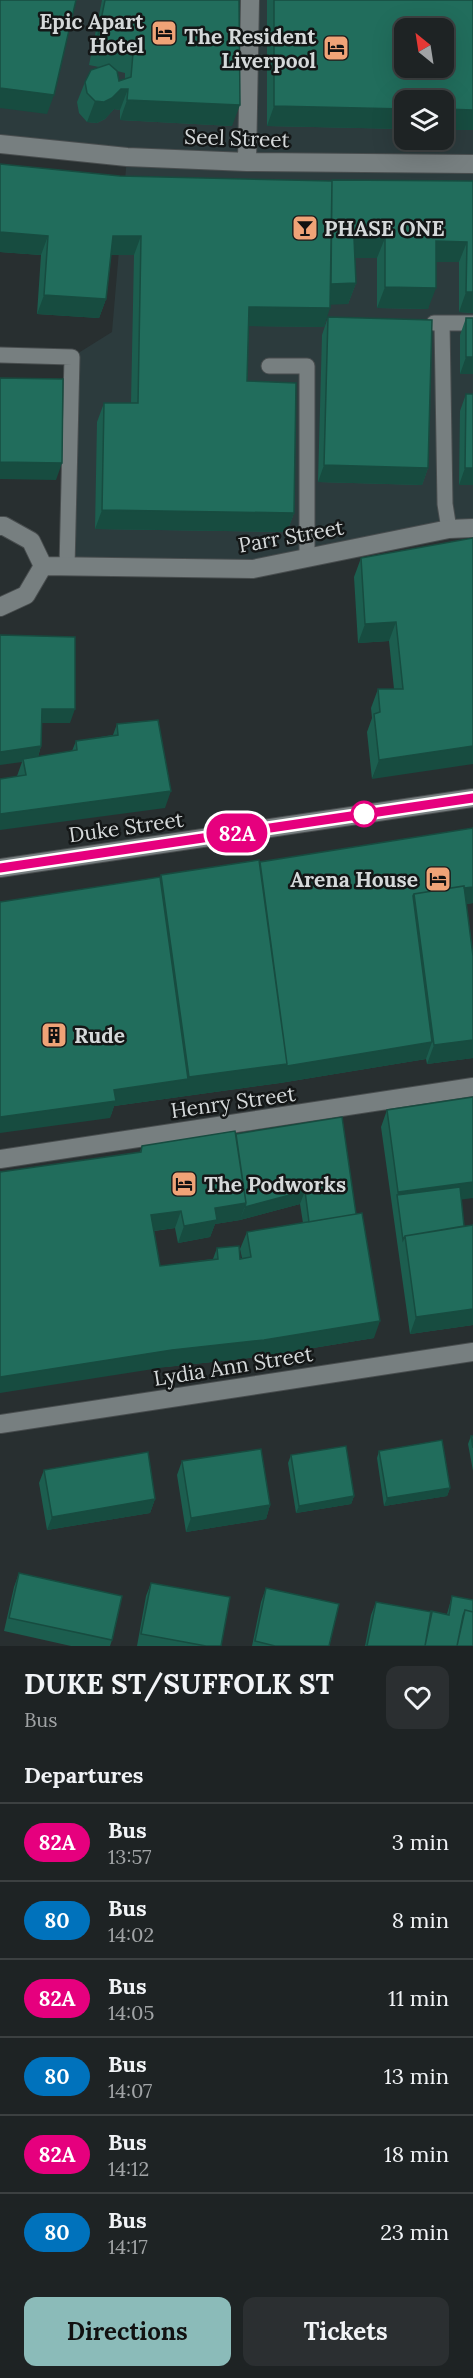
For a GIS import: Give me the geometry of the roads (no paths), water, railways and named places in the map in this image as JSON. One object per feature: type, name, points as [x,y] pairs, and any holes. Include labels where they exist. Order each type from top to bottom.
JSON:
[{"type":"street","points":[[247,162],[250,0]]},
{"type":"street","name":"Seel Street","points":[[0,144],[127,157],[247,162],[473,164]]},
{"type":"street","points":[[0,526],[31,541],[43,566],[26,595],[0,607]]},
{"type":"street","name":"Parr Street","points":[[43,566],[253,569],[449,529],[473,528]]},
{"type":"street","name":"Duke Street","points":[[0,868],[473,798]]},
{"type":"street","name":"Henry Street","points":[[0,1159],[473,1087]]},
{"type":"street","name":"Lydia Ann Street","points":[[0,1424],[473,1352]]},
{"type":"lane","points":[[418,323],[473,323]]},
{"type":"lane","points":[[442,323],[445,504],[449,529]]},
{"type":"lane","points":[[0,355],[72,357],[67,567]]},
{"type":"lane","points":[[269,366],[307,366],[307,557]]},
{"type":"place","name":"Epic Apart Hotel","points":[[164,33]]},
{"type":"place","name":"The Resident Liverpool","points":[[336,48]]},
{"type":"place","name":"PHASE ONE","points":[[305,228]]},
{"type":"place","name":"Arena House","points":[[438,879]]},
{"type":"place","name":"Rude","points":[[54,1035]]},
{"type":"place","name":"The Podworks","points":[[184,1184]]}]
